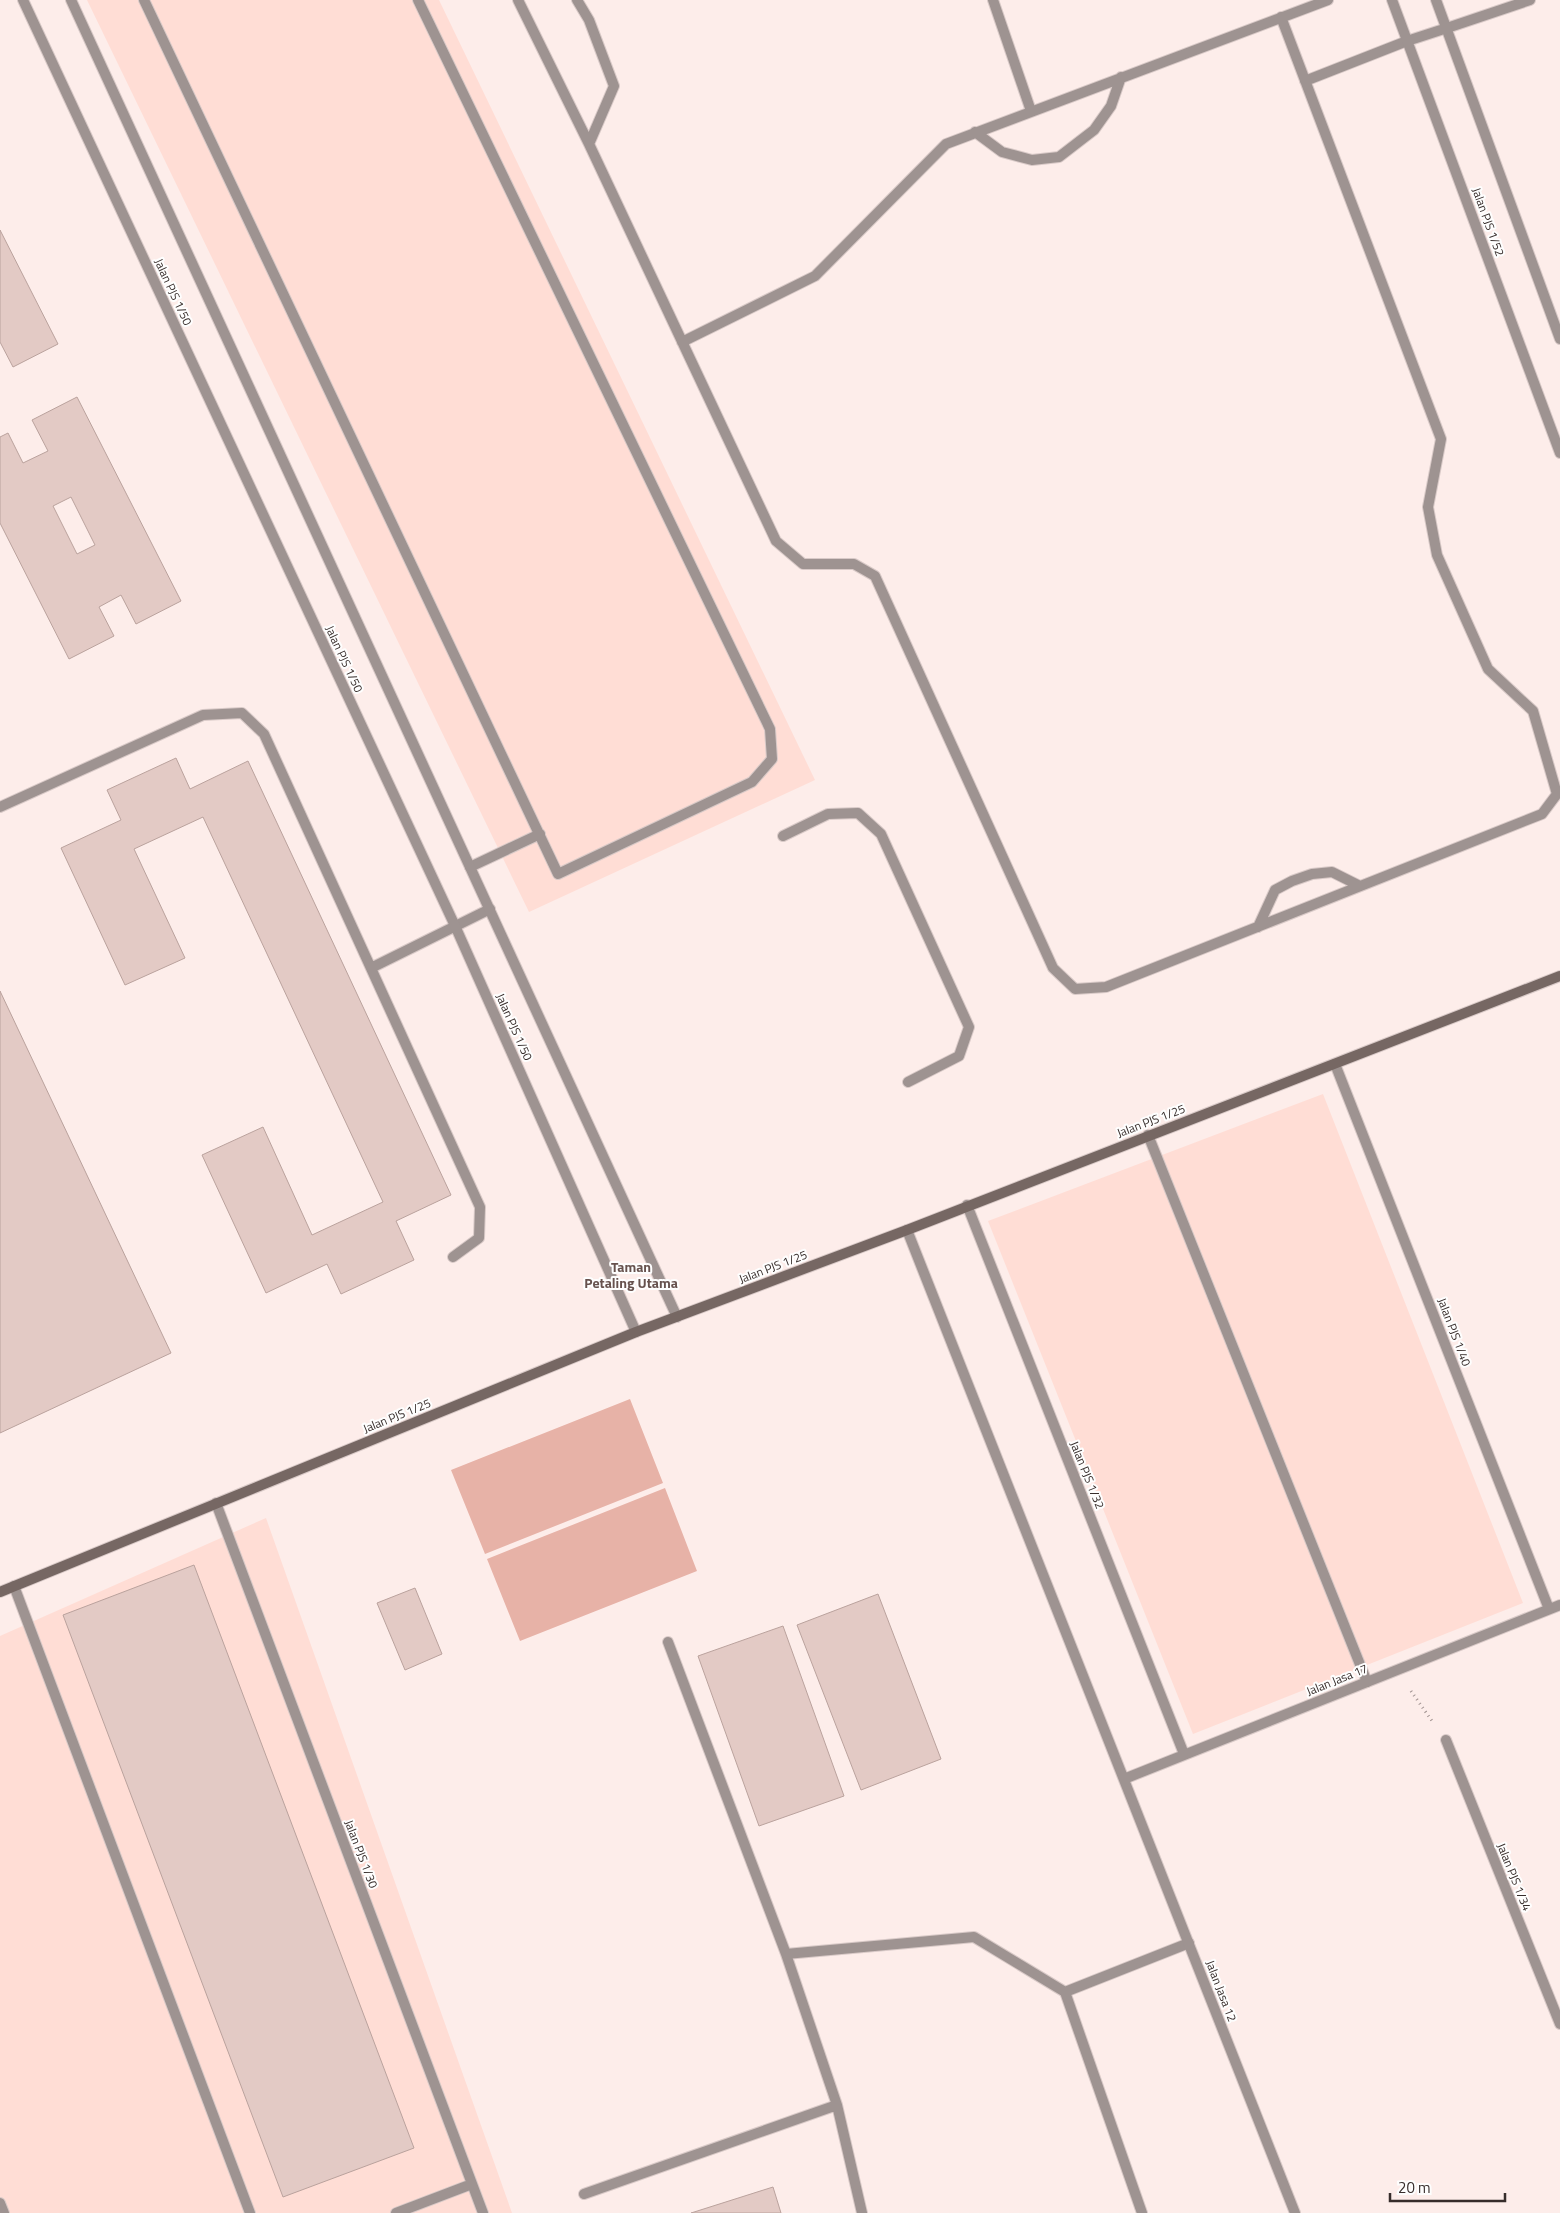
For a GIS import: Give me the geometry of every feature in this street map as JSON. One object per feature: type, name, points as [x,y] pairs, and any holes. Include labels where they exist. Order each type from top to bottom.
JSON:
[{"type":"main road","name":"Jalan PJS 1/25","points":[[0,1592],[636,1332],[907,1230],[966,1205],[1560,976]]},
{"type":"street","name":"Jalan PJS 1/50","points":[[23,0],[456,928],[636,1332]]},
{"type":"street","points":[[71,0],[677,1317]]},
{"type":"street","points":[[144,0],[558,874],[752,782],[772,759],[770,729],[418,0]]},
{"type":"street","points":[[518,0],[590,144],[776,542],[803,564],[854,564],[875,576],[1053,968],[1075,989],[1106,987],[1542,814],[1557,794],[1533,711],[1488,670],[1437,555],[1428,507],[1441,439],[1281,17]]},
{"type":"street","points":[[577,0],[589,20],[614,86],[590,144]]},
{"type":"street","points":[[993,0],[1031,111]]},
{"type":"street","points":[[682,342],[815,276],[946,144],[1328,0]]},
{"type":"street","name":"Jalan PJS 1/52","points":[[1392,0],[1560,453]]},
{"type":"street","points":[[1436,0],[1560,339]]},
{"type":"street","points":[[1305,80],[1407,41],[1530,0]]},
{"type":"street","points":[[975,132],[1002,152],[1032,160],[1059,157],[1094,130],[1112,106],[1121,77]]},
{"type":"street","points":[[0,807],[203,716],[242,713],[264,734],[480,1207],[479,1238],[454,1257]]},
{"type":"street","points":[[783,836],[828,814],[858,813],[881,834],[969,1027],[959,1056],[908,1082]]},
{"type":"street","points":[[470,867],[540,834]]},
{"type":"street","points":[[1258,927],[1275,890],[1292,881],[1312,874],[1332,872],[1360,886]]},
{"type":"street","points":[[371,968],[456,928],[490,909]]},
{"type":"street","name":"Jalan PJS 1/40","points":[[1335,1064],[1549,1609]]},
{"type":"street","points":[[1148,1135],[1367,1682]]},
{"type":"street","name":"Jalan PJS 1/32","points":[[966,1205],[1184,1754]]},
{"type":"street","points":[[907,1230],[1124,1779]]},
{"type":"street","name":"Jalan PJS 1/30","points":[[216,1503],[483,2213]]},
{"type":"street","points":[[14,1586],[250,2213]]},
{"type":"street","name":"Jalan Jasa 17","points":[[1124,1779],[1560,1605]]},
{"type":"street","points":[[668,1642],[786,1954],[837,2106],[862,2213]]},
{"type":"street","name":"Jalan PJS 1/34","points":[[1446,1740],[1560,2024]]},
{"type":"street","name":"Jalan Jasa 12","points":[[1124,1779],[1295,2213]]},
{"type":"street","points":[[786,1954],[974,1937],[1065,1992],[1142,2213]]},
{"type":"street","points":[[1065,1992],[1188,1944]]},
{"type":"street","points":[[584,2194],[837,2106]]},
{"type":"street","points":[[396,2213],[472,2184]]},
{"type":"street","points":[[0,2203],[4,2213]]},
{"type":"path","points":[[1396,1670],[1446,1740]]},
{"type":"shaded area","points":[[87,0],[439,0],[815,780],[529,912]]},
{"type":"shaded area","points":[[1323,1094],[1523,1603],[1193,1734],[988,1221]]},
{"type":"shaded area","points":[[630,1399],[663,1483],[485,1554],[451,1470]]},
{"type":"shaded area","points":[[665,1488],[697,1571],[520,1641],[487,1559]]},
{"type":"shaded area","points":[[266,1518],[512,2213],[0,2213],[0,1636]]},
{"type":"building","points":[[0,230],[58,344],[13,367],[0,342]]},
{"type":"building","points":[[77,397],[181,601],[136,624],[121,595],[99,607],[114,636],[69,659],[0,523],[0,437],[8,433],[23,463],[48,451],[32,420]],"holes":[[[71,497],[95,545],[77,554],[53,506]]]},
{"type":"building","points":[[176,758],[190,789],[248,761],[451,1195],[396,1221],[414,1260],[341,1294],[327,1264],[266,1293],[202,1155],[263,1127],[312,1235],[383,1202],[203,817],[134,849],[185,958],[125,985],[61,848],[121,820],[107,790]]},
{"type":"building","points":[[0,991],[171,1353],[0,1433]]},
{"type":"building","points":[[194,1565],[414,2148],[283,2197],[63,1615]]},
{"type":"building","points":[[415,1588],[442,1654],[405,1670],[377,1603]]},
{"type":"building","points":[[878,1594],[941,1759],[861,1790],[797,1625]]},
{"type":"building","points":[[783,1626],[844,1796],[759,1826],[698,1656]]},
{"type":"building","points":[[773,2187],[781,2213],[691,2213]]},
{"type":"district","name":"Taman Petaling Utama","points":[[631,1276]]}]
